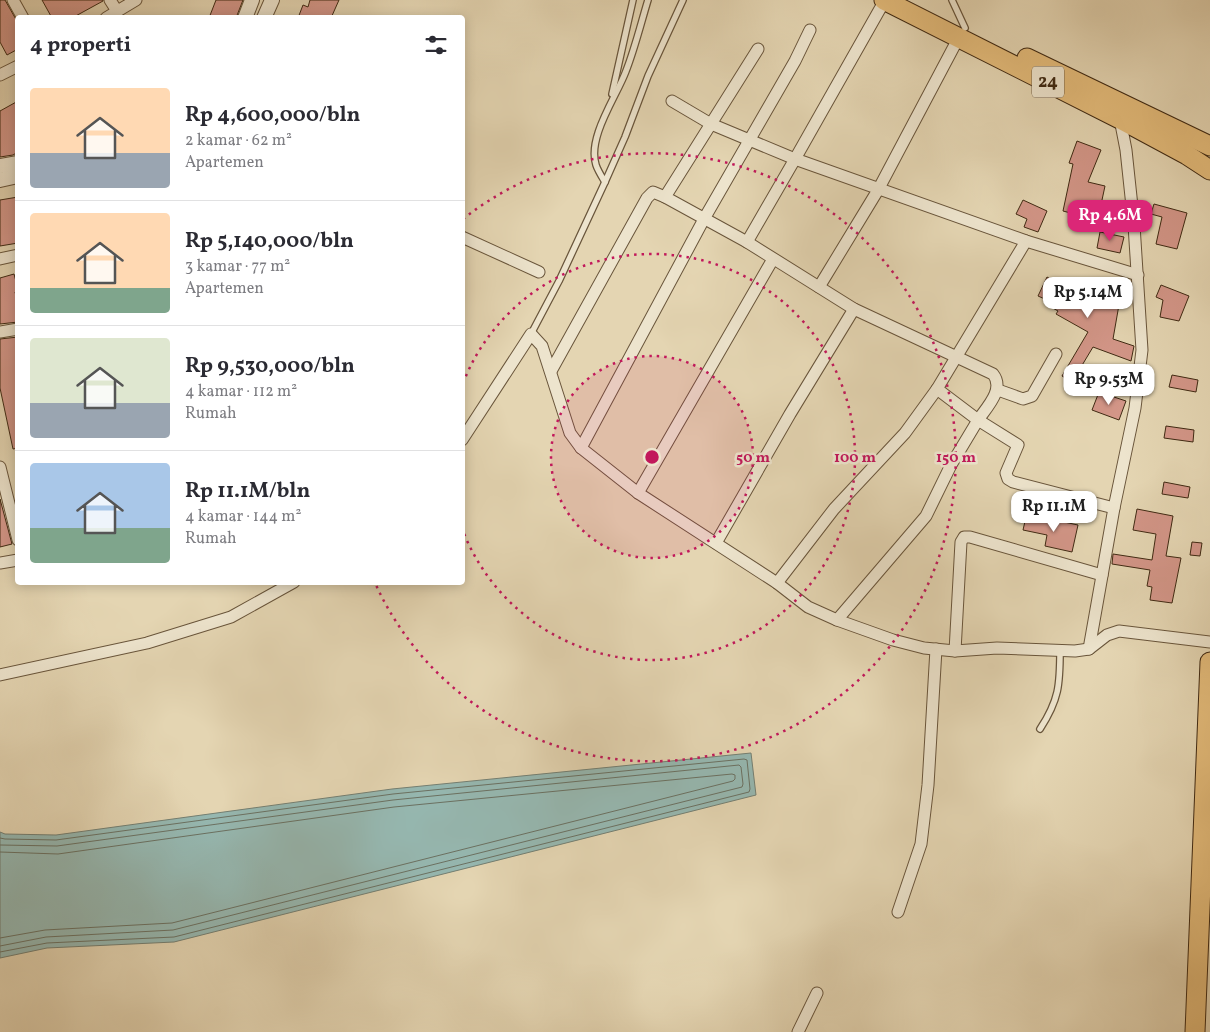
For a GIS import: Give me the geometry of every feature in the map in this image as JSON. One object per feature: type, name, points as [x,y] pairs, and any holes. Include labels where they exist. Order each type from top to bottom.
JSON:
[{"type":"highway","name":"24","points":[[884,0],[962,32],[1210,146]]},
{"type":"highway","name":"24","points":[[909,0],[962,32],[1187,155],[1210,170]]},
{"type":"highway","points":[[1195,1032],[1210,662]]},
{"type":"street","points":[[13,0],[21,15]]},
{"type":"street","points":[[110,0],[117,11]]},
{"type":"street","points":[[111,15],[136,0]]},
{"type":"street","points":[[246,15],[252,0]]},
{"type":"street","points":[[265,15],[272,0]]},
{"type":"street","points":[[747,242],[884,0]]},
{"type":"street","points":[[581,448],[704,219],[795,61],[810,30]]},
{"type":"street","points":[[819,287],[878,190],[962,32]]},
{"type":"street","points":[[665,197],[758,49]]},
{"type":"street","points":[[0,76],[15,68]]},
{"type":"street","points":[[672,101],[711,124],[795,159],[878,190],[1026,241],[1138,274]]},
{"type":"street","points":[[1090,649],[1114,508],[1135,408],[1142,350],[1138,274],[1126,150],[1120,118]]},
{"type":"street","points":[[0,166],[15,163]]},
{"type":"street","points":[[0,180],[15,177]]},
{"type":"street","points":[[551,372],[647,198],[653,192],[747,242],[854,309],[993,374],[997,380],[998,390],[951,465],[926,516],[837,620]]},
{"type":"street","points":[[465,237],[539,272]]},
{"type":"street","points":[[777,583],[834,509],[905,433],[957,358],[1026,241]]},
{"type":"street","points":[[0,259],[15,256]]},
{"type":"street","points":[[638,493],[773,259]]},
{"type":"street","points":[[716,543],[790,414],[854,309]]},
{"type":"street","points":[[0,332],[15,330]]},
{"type":"street","points":[[465,435],[531,334],[542,346],[570,433],[581,448],[638,493],[777,583],[808,607],[837,620],[893,640],[954,652],[997,648],[1075,651],[1090,649],[1107,634],[1119,630],[1210,642]]},
{"type":"street","points":[[998,390],[1024,399],[1032,396],[1056,354]]},
{"type":"street","points":[[937,389],[978,420],[1018,445],[1006,473],[1008,479],[1013,482],[1114,508]]},
{"type":"street","points":[[0,467],[15,528]]},
{"type":"street","points":[[954,652],[961,542],[964,537],[970,537],[1102,575]]},
{"type":"street","points":[[0,563],[15,560]]},
{"type":"street","points":[[0,675],[147,643],[231,617],[289,585]]},
{"type":"street","points":[[898,912],[921,844],[928,785],[936,649]]},
{"type":"street","points":[[798,1032],[817,993]]},
{"type":"lane","points":[[611,101],[633,0]]},
{"type":"lane","points":[[605,182],[596,164],[595,153],[602,122],[626,72],[648,0]]},
{"type":"lane","points":[[531,334],[559,281],[605,182],[625,137],[648,76],[683,0]]},
{"type":"lane","points":[[952,0],[962,32]]},
{"type":"lane","points":[[1040,729],[1055,704],[1060,669],[1060,650]]},
{"type":"water","points":[[751,753],[756,795],[174,942],[47,948],[0,958],[0,832],[5,834],[56,835],[392,789]]},
{"type":"building","points":[[0,0],[5,0],[15,18],[15,51],[7,55],[0,42]]},
{"type":"building","points":[[42,0],[103,0],[77,15],[50,15]]},
{"type":"building","points":[[216,0],[243,0],[237,15],[210,15]]},
{"type":"building","points":[[310,0],[339,0],[332,15],[299,15],[303,5],[308,7]]},
{"type":"building","points":[[15,103],[15,154],[0,157],[0,111]]},
{"type":"building","points":[[1077,141],[1101,150],[1088,182],[1105,186],[1096,228],[1080,225],[1082,216],[1063,211],[1073,164],[1069,163]]},
{"type":"building","points":[[15,198],[15,244],[0,246],[0,200]]},
{"type":"building","points":[[1023,200],[1047,211],[1038,232],[1024,227],[1027,219],[1016,214]]},
{"type":"building","points":[[1154,204],[1187,213],[1177,249],[1156,244],[1162,217],[1151,214]]},
{"type":"building","points":[[1100,232],[1124,237],[1120,253],[1097,248]]},
{"type":"building","points":[[14,274],[15,322],[0,324],[0,278]]},
{"type":"building","points":[[1047,277],[1070,290],[1075,281],[1100,294],[1103,281],[1115,284],[1111,297],[1120,299],[1113,339],[1134,346],[1131,361],[1093,347],[1072,382],[1062,376],[1088,332],[1056,314],[1058,311],[1044,303],[1047,300],[1038,296]]},
{"type":"building","points":[[1161,285],[1189,296],[1179,321],[1160,317],[1163,300],[1156,297]]},
{"type":"building","points":[[15,337],[15,449],[13,449],[0,388],[0,339]]},
{"type":"building","points":[[1172,375],[1198,380],[1196,392],[1169,387]]},
{"type":"building","points":[[1099,392],[1126,401],[1119,420],[1092,410]]},
{"type":"building","points":[[1166,426],[1194,430],[1193,442],[1164,438]]},
{"type":"building","points":[[1164,482],[1190,487],[1188,498],[1162,494]]},
{"type":"building","points":[[0,499],[12,544],[0,547]]},
{"type":"building","points":[[1137,509],[1173,516],[1166,556],[1181,558],[1172,603],[1150,600],[1152,587],[1147,586],[1150,570],[1112,564],[1113,554],[1152,560],[1156,534],[1133,530]]},
{"type":"building","points":[[1026,517],[1050,522],[1050,519],[1078,525],[1072,552],[1045,546],[1047,535],[1023,530]]},
{"type":"building","points":[[1192,542],[1202,543],[1200,556],[1190,555]]}]
